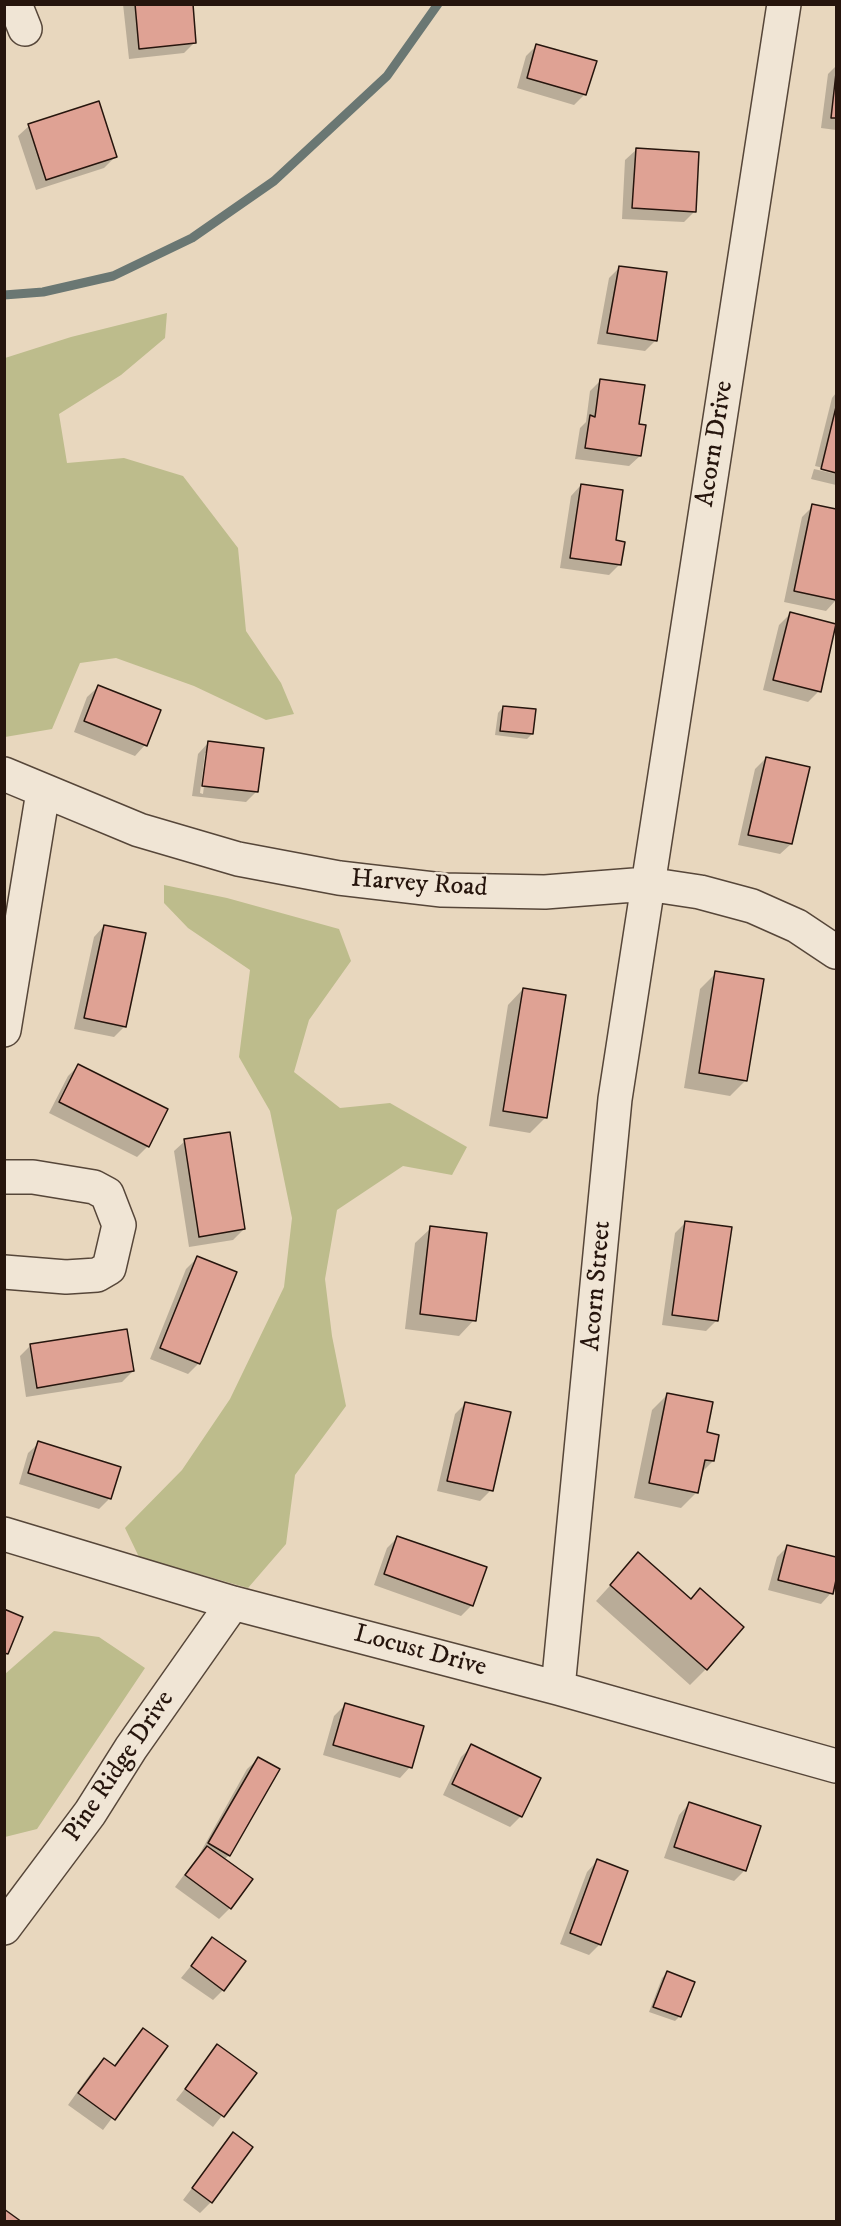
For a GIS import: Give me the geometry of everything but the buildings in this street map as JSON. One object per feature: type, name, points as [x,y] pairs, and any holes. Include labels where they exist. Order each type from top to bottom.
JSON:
[{"type":"street","name":"Acorn Drive","points":[[647,885],[784,4]]},
{"type":"street","name":"Harvey Road","points":[[4,774],[140,830],[238,859],[339,879],[442,890],[533,892],[647,885],[700,892],[752,906],[797,926],[837,952]]},
{"type":"street","points":[[4,1030],[43,792]]},
{"type":"street","name":"Acorn Street","points":[[558,1688],[615,1099],[647,885]]},
{"type":"street","points":[[4,1177],[33,1177],[94,1187],[107,1194],[119,1225],[109,1268],[97,1275],[66,1277],[4,1272]]},
{"type":"street","name":"Locust Drive","points":[[4,1534],[233,1604],[558,1688],[837,1766]]},
{"type":"street","name":"Pine Ridge Drive","points":[[4,1928],[84,1822],[131,1748],[233,1604]]},
{"type":"shaded area","points":[[167,313],[165,338],[121,375],[59,414],[67,463],[124,458],[183,476],[238,548],[246,631],[281,683],[294,714],[266,720],[194,686],[116,658],[80,663],[52,729],[5,737],[5,358],[71,337]]},
{"type":"shaded area","points":[[164,885],[227,898],[339,929],[351,961],[309,1020],[294,1072],[340,1108],[390,1103],[467,1147],[452,1175],[403,1166],[337,1210],[325,1279],[332,1336],[346,1406],[295,1475],[286,1544],[248,1588],[139,1557],[125,1528],[182,1470],[230,1399],[284,1287],[292,1218],[270,1111],[239,1057],[250,970],[188,928],[164,903]]},
{"type":"shaded area","points":[[54,1631],[99,1637],[145,1668],[37,1829],[5,1837],[5,1674]]},
{"type":"waterway","points":[[4,295],[43,292],[113,276],[192,238],[274,181],[387,76],[438,4]]}]
